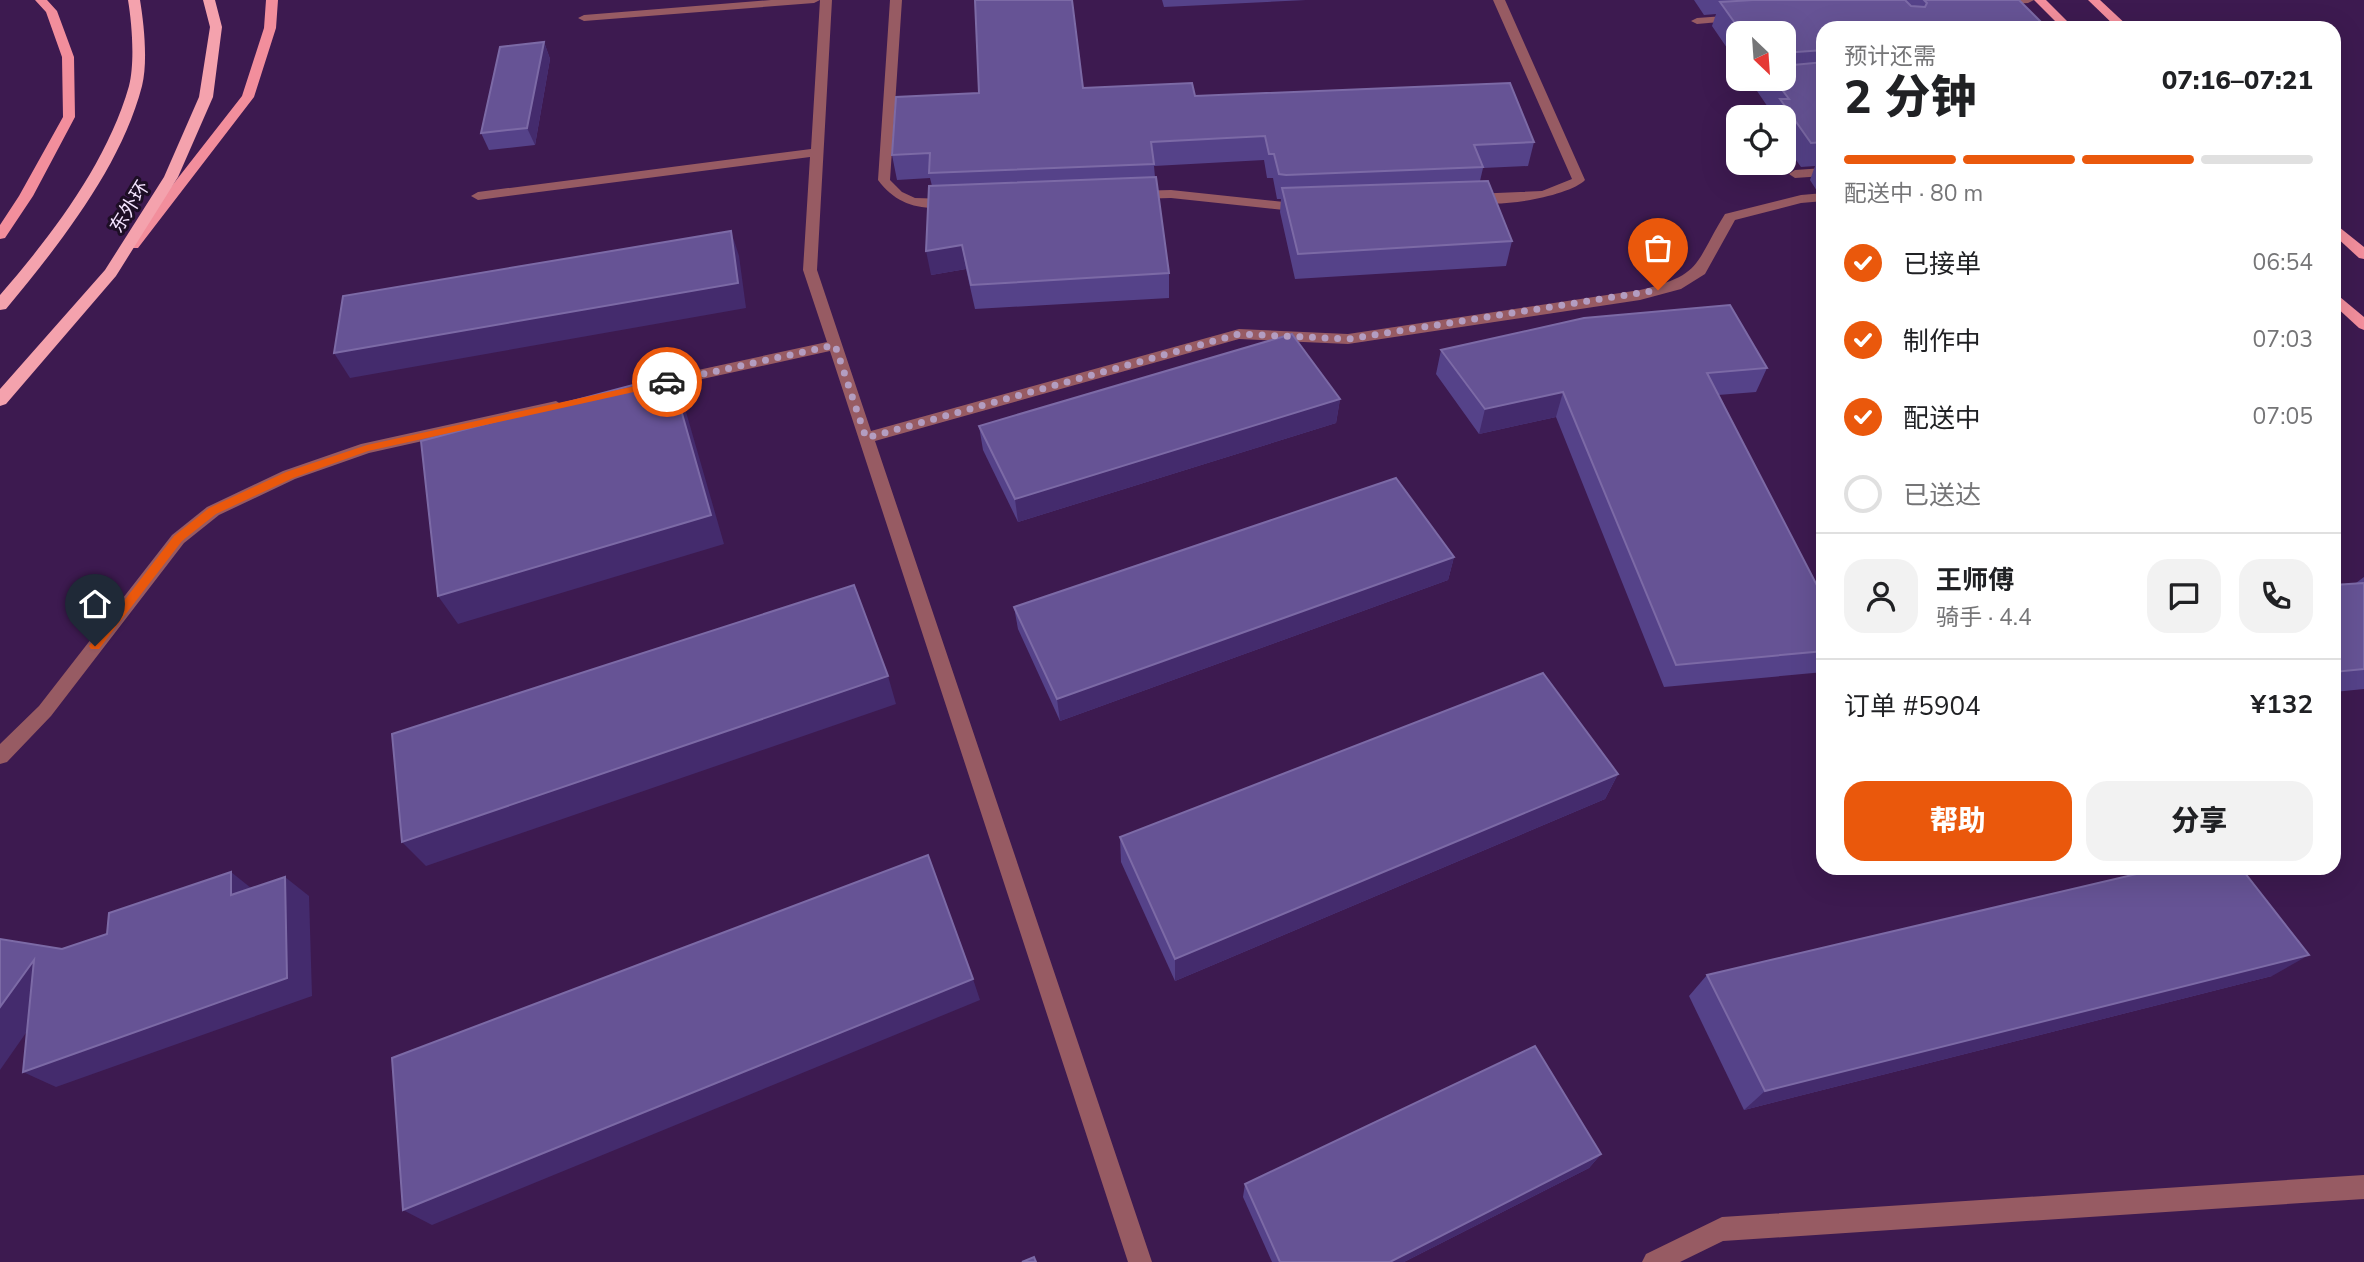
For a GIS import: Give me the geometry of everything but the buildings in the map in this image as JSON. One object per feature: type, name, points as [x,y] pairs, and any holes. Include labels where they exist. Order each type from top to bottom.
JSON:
[{"type":"highway","name":"东外环","points":[[0,305],[24,277],[101,171],[136,84],[138,25],[134,0]]},
{"type":"highway","name":"东外环","points":[[0,400],[111,273],[172,177],[206,97],[216,27],[209,0]]},
{"type":"main road","points":[[0,235],[26,197],[69,117],[68,58],[51,11],[41,0]]},
{"type":"main road","points":[[111,273],[248,97],[270,28],[272,0]]},
{"type":"main road","points":[[2040,0],[2061,21]]},
{"type":"main road","points":[[2094,0],[2116,21]]},
{"type":"main road","points":[[2341,234],[2364,255]]},
{"type":"main road","points":[[2341,303],[2364,325]]},
{"type":"street","points":[[584,18],[814,0]]},
{"type":"street","points":[[826,0],[810,270],[1140,1262]]},
{"type":"street","points":[[896,0],[884,180],[892,192],[906,202],[957,203]]},
{"type":"street","points":[[1461,199],[1543,196],[1567,190],[1579,180],[1499,0]]},
{"type":"street","points":[[1984,3],[2028,0]]},
{"type":"street","points":[[1697,21],[1753,17]]},
{"type":"street","points":[[1796,81],[1816,80]]},
{"type":"street","points":[[478,196],[817,152]]},
{"type":"street","points":[[1796,174],[1816,173]]},
{"type":"street","points":[[1117,196],[1171,194],[1284,206],[1311,205]]},
{"type":"street","points":[[866,438],[1239,334],[1348,339],[1640,295],[1676,286],[1700,271],[1730,217],[1816,198]]},
{"type":"street","points":[[634,389],[835,345]]},
{"type":"street","points":[[0,756],[45,711],[178,538],[213,511],[289,475],[367,448],[567,404]]},
{"type":"street","points":[[1654,1262],[1722,1229],[2364,1187]]},
{"type":"way so far","points":[[667,382],[835,345],[866,438],[1239,334],[1291,334],[1348,339],[1640,295],[1658,290]]},
{"type":"route","points":[[95,646],[178,538],[213,511],[289,475],[367,448],[667,382]]}]
